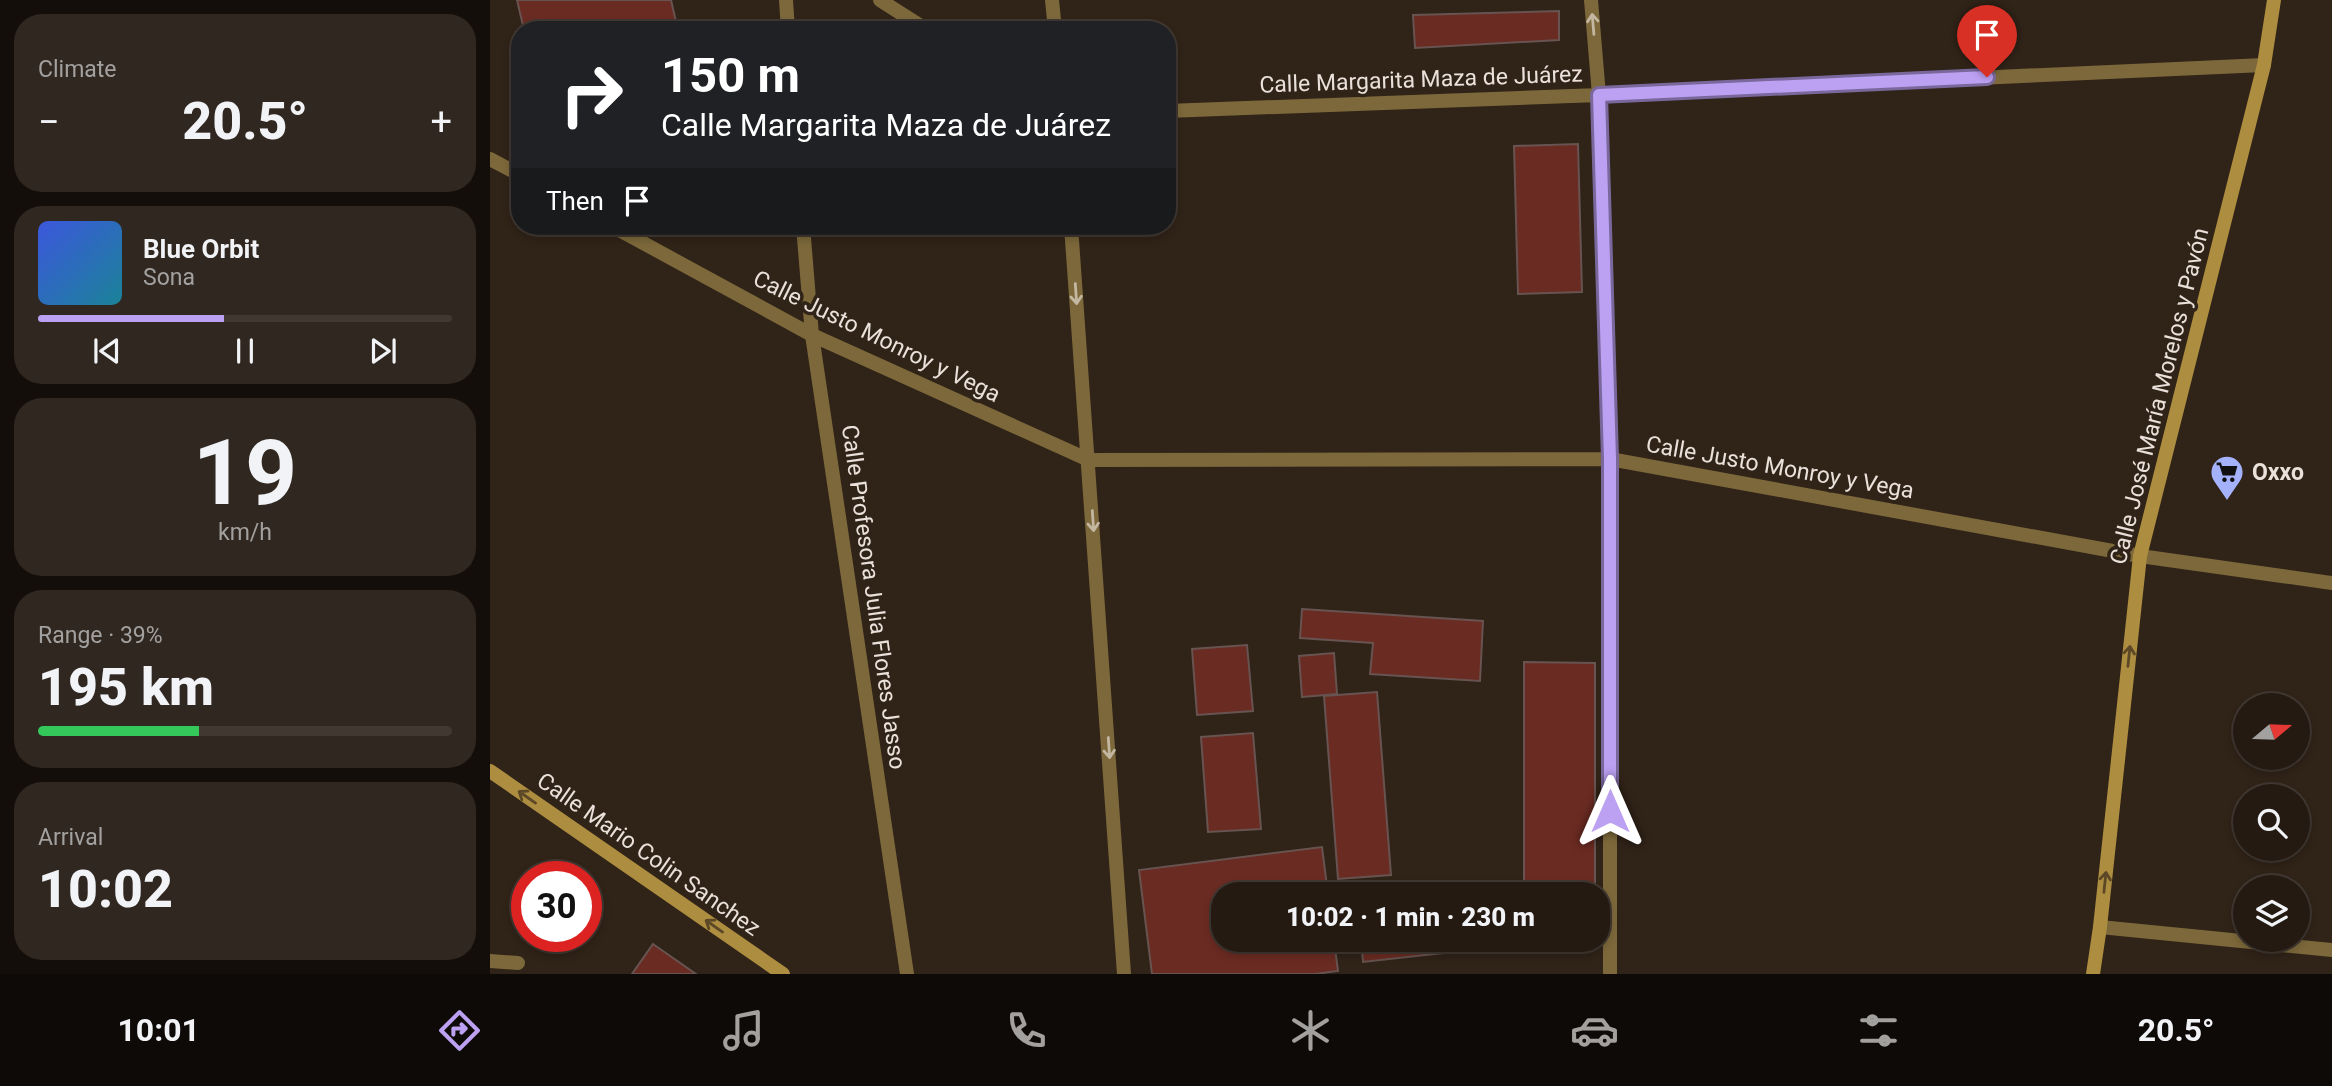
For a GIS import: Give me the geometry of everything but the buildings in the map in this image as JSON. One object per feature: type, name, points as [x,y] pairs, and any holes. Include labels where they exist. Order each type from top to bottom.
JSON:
[{"type":"street","points":[[786,0],[788,21]]},
{"type":"street","points":[[880,0],[913,21]]},
{"type":"street","points":[[1052,0],[1054,21]]},
{"type":"street","points":[[1591,0],[1599,95],[1610,459],[1610,974]]},
{"type":"street","name":"Calle José María Morelos y Pavón","points":[[2093,974],[2140,556],[2263,65],[2274,0]]},
{"type":"street","name":"Calle Margarita Maza de Juárez","points":[[1176,111],[1599,95],[2263,65]]},
{"type":"street","points":[[490,159],[511,170]]},
{"type":"street","name":"Calle Justo Monroy y Vega","points":[[629,235],[812,335],[1089,460],[1610,459],[2140,556],[2332,583]]},
{"type":"street","name":"Calle Profesora Julia Flores Jasso","points":[[804,235],[812,335],[907,974]]},
{"type":"street","points":[[1072,235],[1124,974]]},
{"type":"street","name":"Calle Mario Colin Sanchez","points":[[490,771],[768,969],[783,974]]},
{"type":"street","points":[[2100,927],[2332,950]]},
{"type":"street","points":[[490,961],[518,963]]},
{"type":"place","name":"Oxxo","points":[[2227,502]]},
{"type":"route","points":[[1610,811],[1610,459],[1599,95],[1987,77]]}]
